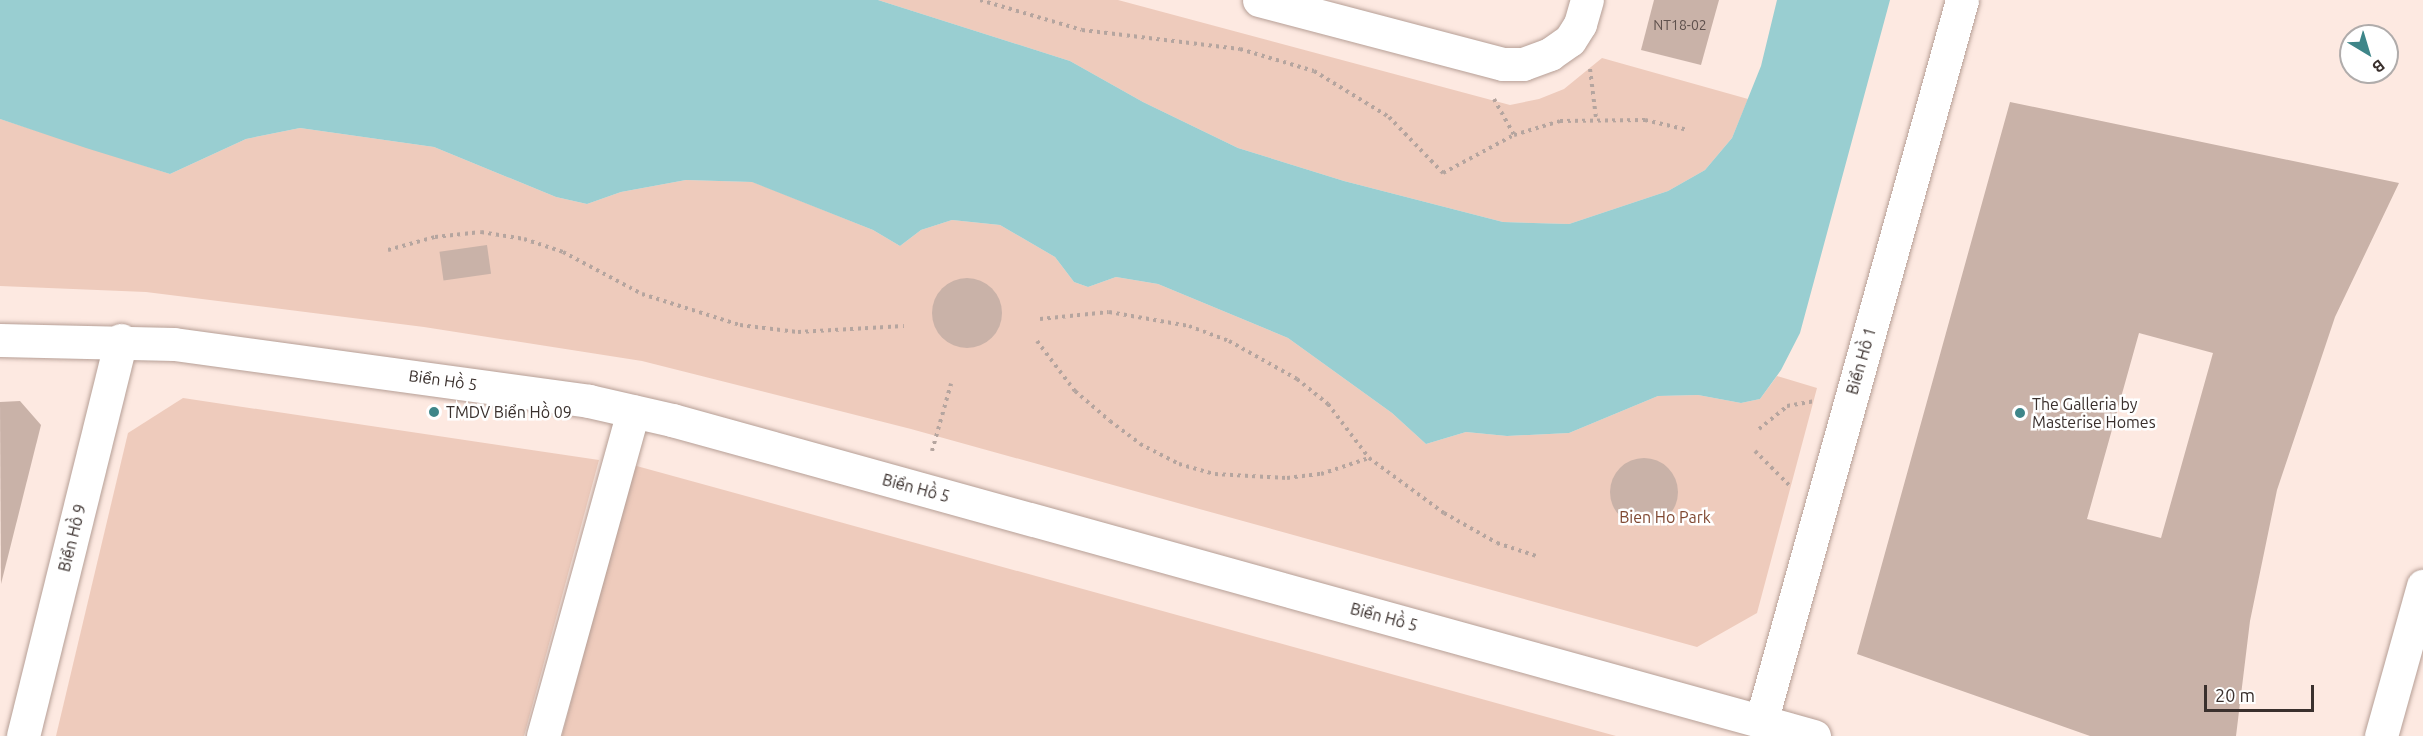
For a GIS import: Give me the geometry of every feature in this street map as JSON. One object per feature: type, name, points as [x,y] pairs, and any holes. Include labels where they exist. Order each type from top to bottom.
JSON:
[{"type":"street","points":[[1259,0],[1312,7],[1503,64],[1523,64],[1550,54],[1570,40],[1580,24],[1587,0]]},
{"type":"street","name":"Biển Hồ 1","points":[[1761,722],[1962,0]]},
{"type":"street","name":"Biển Hồ 5","points":[[0,340],[121,340],[542,393],[633,411],[1814,736]]},
{"type":"street","name":"Biển Hồ 9","points":[[23,736],[121,340]]},
{"type":"street","points":[[543,736],[633,411]]},
{"type":"street","points":[[2381,736],[2423,586]]},
{"type":"path","points":[[980,0],[1082,30],[1240,49],[1314,71],[1389,117],[1443,173],[1514,135],[1560,121],[1596,118],[1646,120],[1688,130]]},
{"type":"path","points":[[1588,59],[1596,118]]},
{"type":"path","points":[[1489,92],[1514,135]]},
{"type":"path","points":[[388,250],[435,237],[481,232],[524,239],[563,252],[642,294],[694,313],[740,325],[798,332],[904,326]]},
{"type":"path","points":[[1040,319],[1109,312],[1189,326],[1229,341],[1297,379],[1328,404],[1369,458],[1472,530],[1536,556]]},
{"type":"path","points":[[1037,341],[1075,391],[1140,444],[1179,464],[1215,474],[1287,478],[1321,474],[1369,458]]},
{"type":"path","points":[[932,451],[951,384]]},
{"type":"path","points":[[1759,429],[1787,406],[1806,400],[1821,401]]},
{"type":"path","points":[[1755,451],[1796,494]]},
{"type":"green space","points":[[878,0],[1118,0],[1510,105],[1539,99],[1564,89],[1602,58],[1748,99],[1732,138],[1705,170],[1668,191],[1569,224],[1503,222],[1344,181],[1238,148],[1143,102],[1070,61]]},
{"type":"green space","name":"Bien Ho Park","points":[[0,119],[170,174],[246,139],[300,128],[434,147],[556,197],[587,204],[621,192],[686,180],[753,182],[873,230],[900,246],[921,230],[952,220],[1000,225],[1055,257],[1074,282],[1088,287],[1116,277],[1158,284],[1288,338],[1392,413],[1426,444],[1466,432],[1507,436],[1569,433],[1658,396],[1698,395],[1741,403],[1760,399],[1777,376],[1817,388],[1757,613],[1697,647],[911,429],[642,361],[424,327],[146,292],[0,286]]},
{"type":"green space","points":[[183,398],[599,460],[524,736],[56,736],[128,433]]},
{"type":"green space","points":[[633,465],[1616,736],[562,736]]},
{"type":"water","points":[[0,0],[878,0],[1070,61],[1143,102],[1238,148],[1344,181],[1503,222],[1569,224],[1668,191],[1705,170],[1732,138],[1761,66],[1777,0],[1890,0],[1800,333],[1781,370],[1760,399],[1741,403],[1698,395],[1658,396],[1569,433],[1507,436],[1466,432],[1426,444],[1392,413],[1288,338],[1158,284],[1116,277],[1088,287],[1074,282],[1055,257],[1000,225],[952,220],[921,230],[900,246],[873,230],[752,182],[686,180],[621,192],[587,204],[556,197],[434,147],[300,128],[246,139],[170,174],[86,148],[0,119]]},
{"type":"building","points":[[1654,0],[1719,0],[1701,65],[1641,50]]},
{"type":"building","name":"The Galleria by Masterise Homes","points":[[2010,102],[2399,183],[2335,317],[2277,490],[2250,621],[2236,736],[2090,736],[1857,654]],"holes":[[[2139,333],[2213,353],[2161,538],[2087,519]]]},
{"type":"building","points":[[487,245],[491,274],[444,280],[439,252]]},
{"type":"building","points":[[967,278],[980,281],[992,288],[999,300],[1002,313],[999,326],[992,338],[980,345],[967,348],[954,345],[942,338],[935,326],[932,313],[935,300],[942,288],[954,281]]},
{"type":"building","points":[[20,401],[41,425],[1,584],[0,402]]},
{"type":"building","points":[[1644,458],[1657,461],[1668,468],[1675,479],[1678,492],[1675,505],[1668,516],[1657,523],[1644,526],[1631,523],[1620,516],[1613,505],[1610,492],[1613,479],[1620,468],[1631,461]]},
{"type":"place","name":"TMDV Biển Hồ 09","points":[[434,412]]},
{"type":"place","name":"The Galleria by Masterise Homes","points":[[2020,413]]}]
